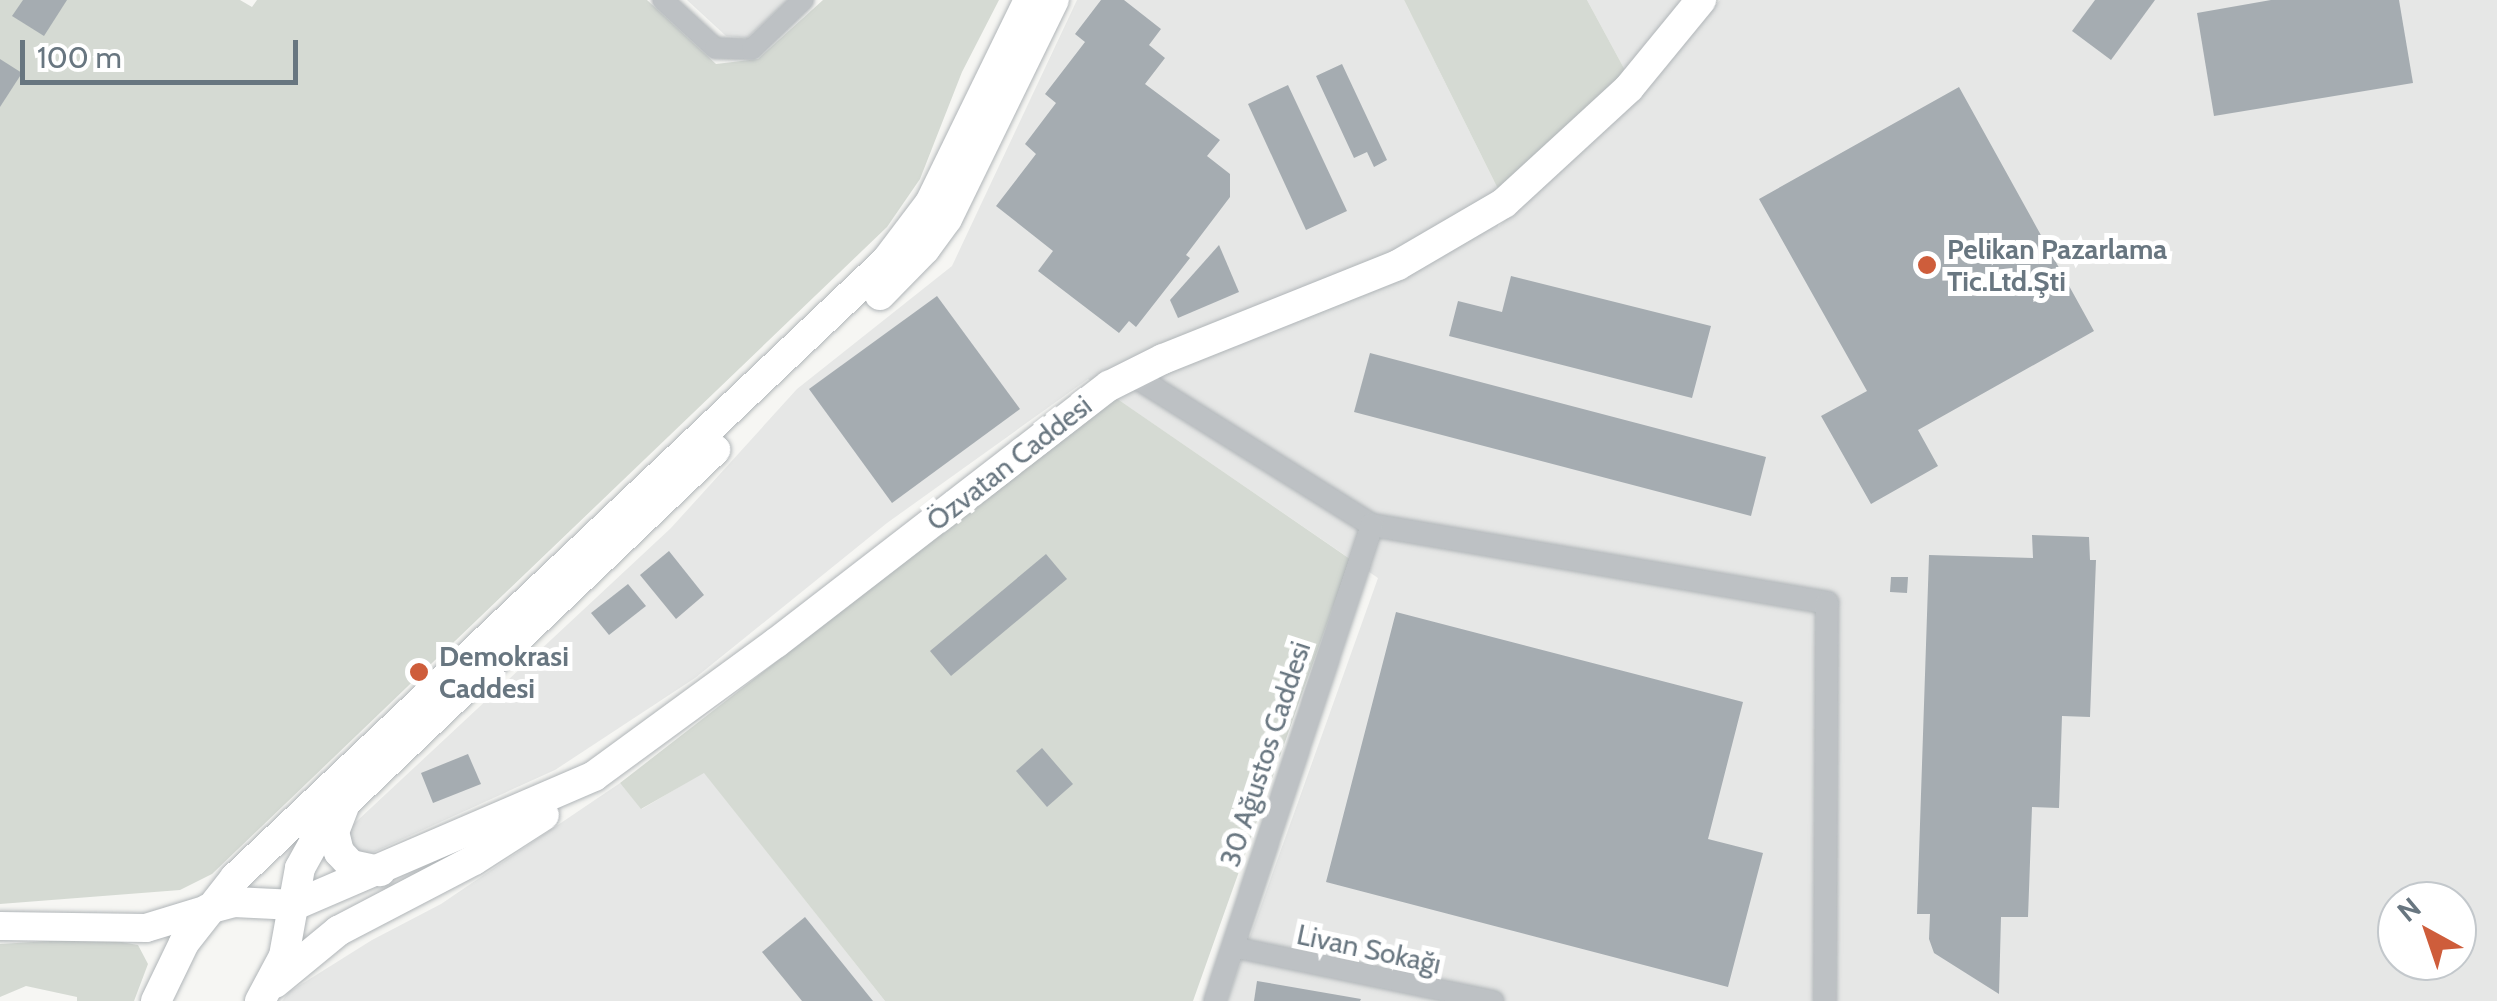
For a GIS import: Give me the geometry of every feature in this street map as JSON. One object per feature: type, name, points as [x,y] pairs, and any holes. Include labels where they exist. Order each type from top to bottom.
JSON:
[{"type":"main road","points":[[169,993],[208,909],[361,756],[886,261],[930,203],[1029,0]]},
{"type":"main road","points":[[264,996],[284,956],[298,878],[312,842],[346,802],[925,250],[971,174],[1054,0]]},
{"type":"main road","name":"Özvatan Caddesi","points":[[295,905],[594,776],[776,643],[1085,403],[1131,374],[1358,284],[1473,224],[1504,203],[1598,119],[1702,0]]},
{"type":"main road","points":[[264,996],[338,930],[510,839],[594,776]]},
{"type":"main road","points":[[346,802],[334,832],[339,852],[351,865],[380,871]]},
{"type":"main road","points":[[0,926],[146,928],[234,902],[295,905]]},
{"type":"main road","points":[[256,905],[280,933],[284,956]]},
{"type":"main road","points":[[146,928],[163,941],[170,960],[169,993]]},
{"type":"street","points":[[663,0],[715,48],[752,49],[803,0]]},
{"type":"street","points":[[1131,374],[1372,525],[1826,604],[1825,1001]]},
{"type":"street","name":"30 Ağustos Caddesi","points":[[1215,1001],[1372,525]]},
{"type":"street","name":"Livan Sokağı","points":[[1233,947],[1443,997],[1493,1001]]},
{"type":"shaded area","points":[[0,0],[240,0],[252,7],[257,0],[647,0],[716,64],[758,59],[823,0],[999,0],[962,72],[920,179],[887,227],[212,874],[180,890],[0,904]]},
{"type":"shaded area","points":[[687,0],[788,0],[747,38],[726,36]]},
{"type":"shaded area","points":[[1077,0],[1404,0],[1500,193],[1498,227],[1644,92],[1720,0],[2497,0],[2497,1001],[1227,1001],[1378,578],[1088,379],[887,523],[695,678],[555,770],[350,863],[342,835],[671,528],[797,389],[952,266]]},
{"type":"shaded area","points":[[1404,0],[1587,0],[1626,72],[1500,193]]},
{"type":"shaded area","points":[[1587,0],[1681,0],[1626,72]]},
{"type":"shaded area","points":[[1116,398],[1350,559],[1193,1001],[885,1001],[704,773],[641,809],[620,783]]},
{"type":"shaded area","points":[[704,772],[885,1001],[282,1001],[289,992],[372,940],[441,904],[620,783],[642,809]]},
{"type":"shaded area","points":[[98,938],[138,945],[148,964],[134,1001],[77,1001],[77,997],[26,986],[0,997],[0,944]]},
{"type":"building","points":[[23,0],[67,0],[44,36],[12,16]]},
{"type":"building","points":[[1101,0],[1124,0],[1161,29],[1149,45],[1165,58],[1145,84],[1220,140],[1207,156],[1230,174],[1230,197],[1186,255],[1190,258],[1136,327],[1129,321],[1119,333],[1038,271],[1053,251],[996,206],[1036,154],[1025,144],[1056,103],[1045,94],[1085,42],[1075,34]]},
{"type":"building","points":[[2095,0],[2155,0],[2111,60],[2072,31]]},
{"type":"building","points":[[2271,0],[2399,0],[2413,83],[2214,116],[2197,13]]},
{"type":"building","points":[[0,59],[22,73],[0,107]]},
{"type":"building","points":[[1342,64],[1387,160],[1374,167],[1367,152],[1354,158],[1316,76]]},
{"type":"building","points":[[1288,85],[1347,211],[1306,230],[1248,104]]},
{"type":"building","name":"Pelikan Pazarlama Tic.Ltd.Şti","points":[[1959,87],[2094,331],[1918,430],[1938,466],[1871,504],[1821,416],[1867,391],[1759,199]]},
{"type":"building","points":[[1219,245],[1239,292],[1178,318],[1170,300]]},
{"type":"building","points":[[1511,276],[1711,326],[1692,398],[1449,336],[1458,301],[1502,312]]},
{"type":"building","points":[[937,296],[1020,409],[892,503],[809,389]]},
{"type":"building","points":[[1370,353],[1766,457],[1751,516],[1354,412]]},
{"type":"building","points":[[2032,535],[2089,537],[2090,560],[2096,560],[2090,717],[2062,716],[2059,808],[2032,807],[2028,917],[2001,917],[1999,994],[1934,953],[1929,939],[1930,914],[1917,914],[1929,555],[2033,558]]},
{"type":"building","points":[[669,551],[704,595],[676,619],[640,575]]},
{"type":"building","points":[[1046,554],[1067,579],[951,676],[930,651]]},
{"type":"building","points":[[1891,577],[1908,577],[1907,593],[1890,592]]},
{"type":"building","points":[[628,584],[646,606],[609,635],[591,613]]},
{"type":"building","points":[[1396,612],[1743,702],[1708,839],[1763,853],[1728,987],[1326,882]]},
{"type":"building","points":[[1042,748],[1073,784],[1047,807],[1016,771]]},
{"type":"building","points":[[468,754],[481,784],[433,803],[421,773]]},
{"type":"building","points":[[805,917],[873,1001],[802,1001],[762,952]]},
{"type":"building","points":[[1257,981],[1361,999],[1254,1001]]},
{"type":"place","name":"Pelikan Pazarlama Tic.Ltd.Şti","points":[[1927,265]]},
{"type":"place","name":"Demokrasi Caddesi","points":[[419,672]]}]
